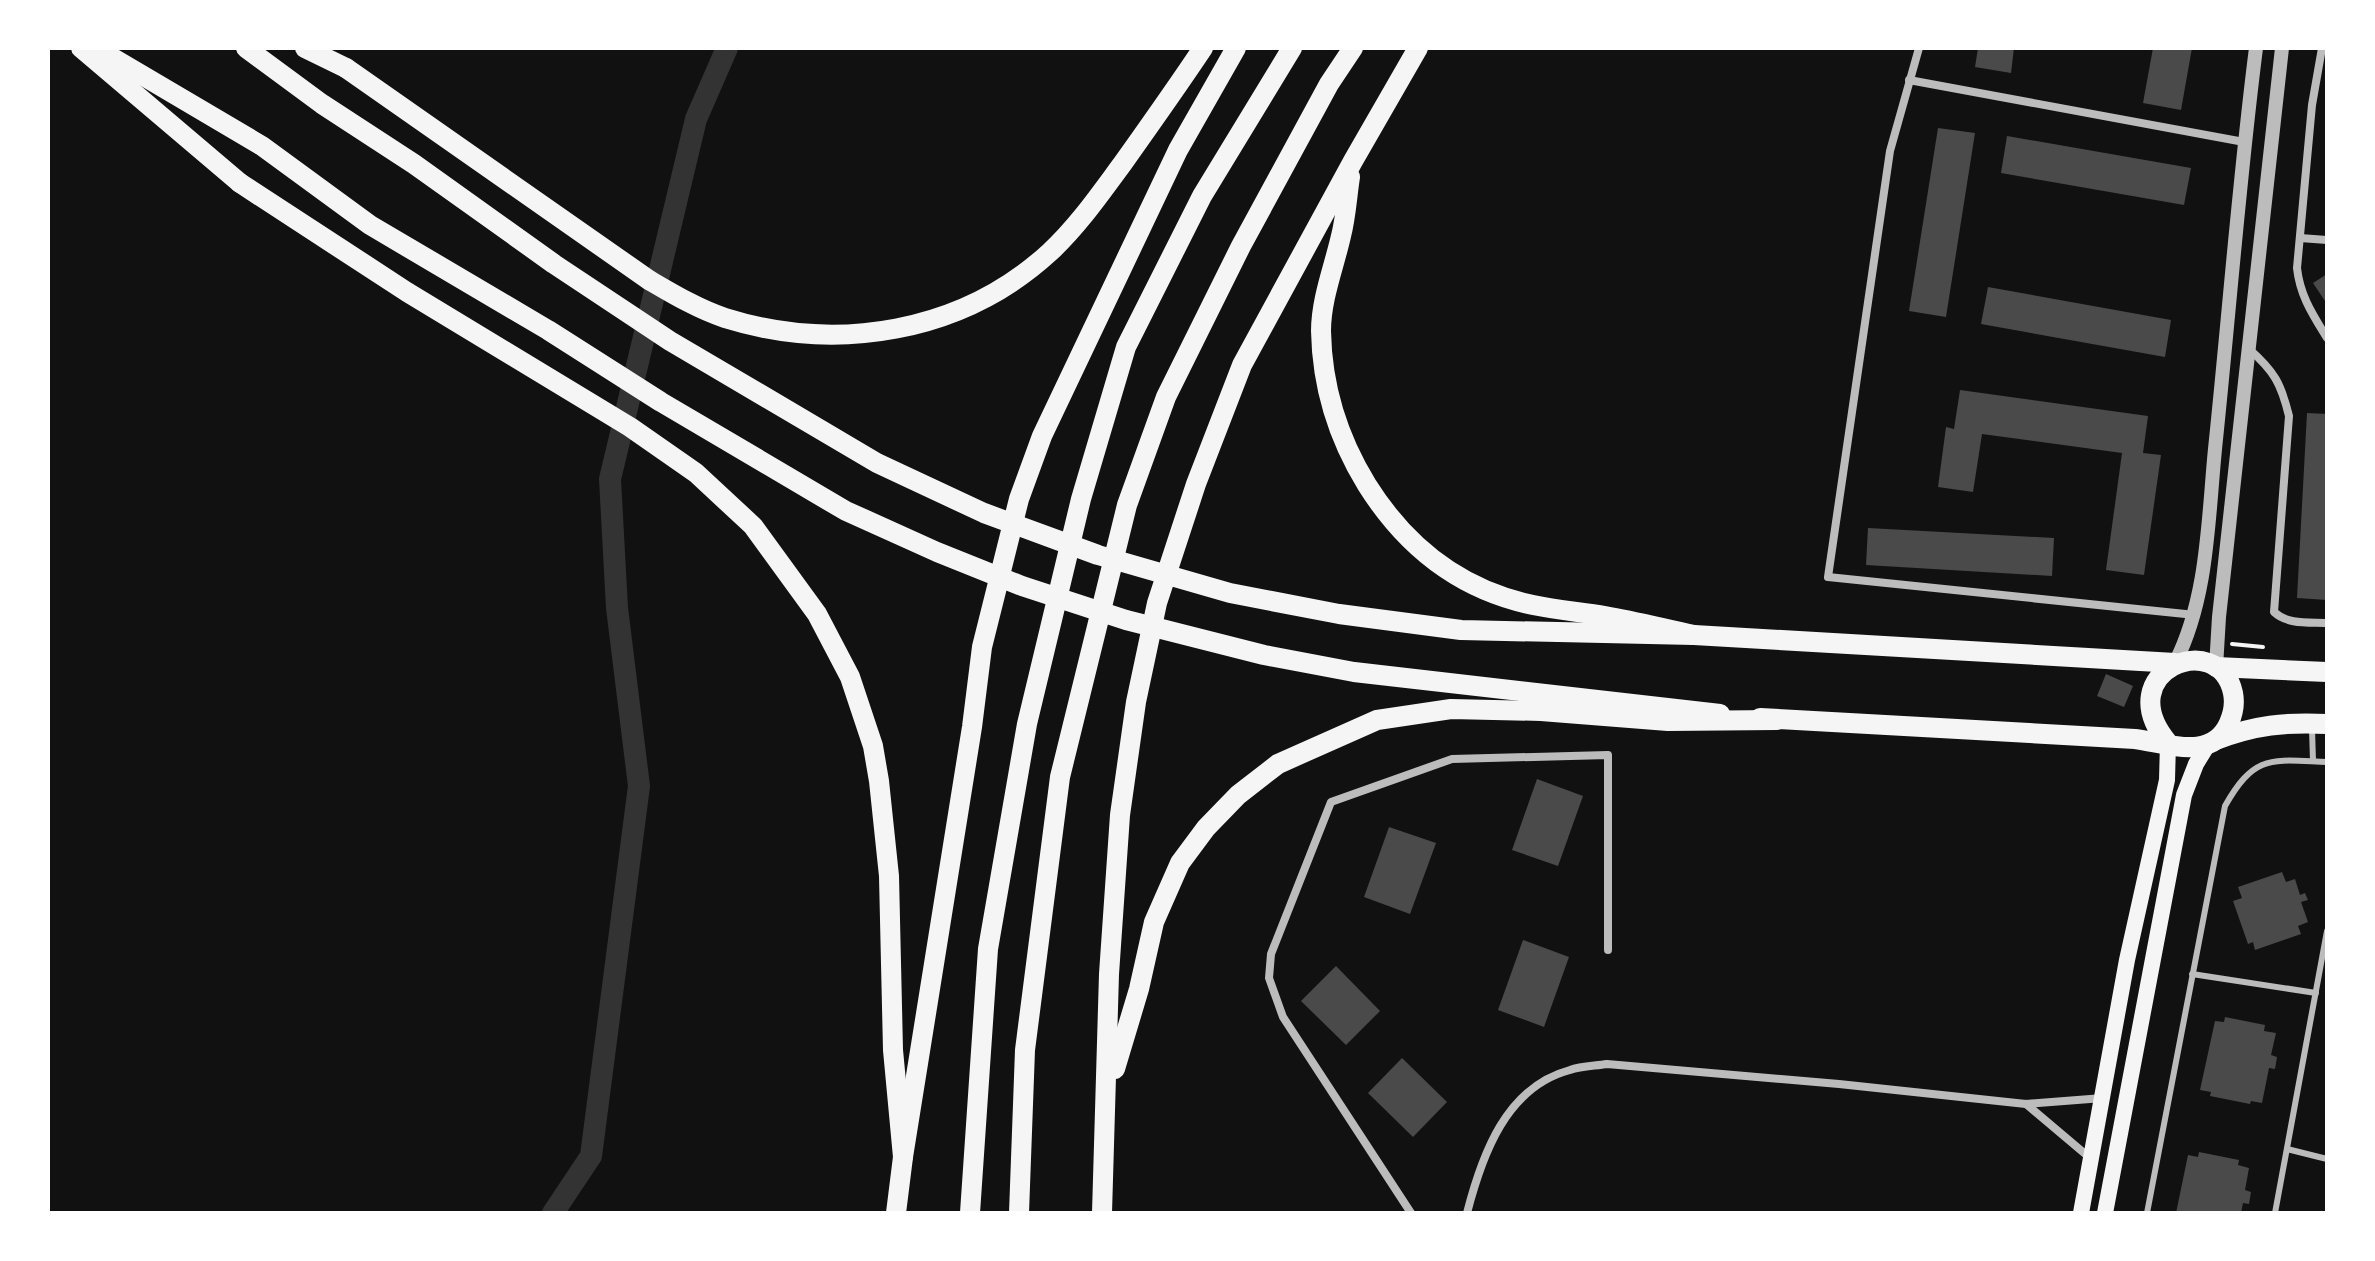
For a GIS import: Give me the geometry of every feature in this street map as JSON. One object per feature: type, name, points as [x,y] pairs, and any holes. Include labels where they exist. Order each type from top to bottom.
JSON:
[{"type":"main road","points":[[81,48],[240,183],[407,292],[630,427],[696,473],[753,526],[817,614],[850,677],[873,746],[884,810],[892,950],[893,1050],[903,1157]]},
{"type":"main road","points":[[96,48],[262,146],[370,225],[548,330],[661,402],[859,517],[1022,586],[1126,620],[1264,655],[1354,672],[1777,720],[2135,739],[2183,747],[2212,743],[2248,728],[2319,723]]},
{"type":"main road","points":[[246,48],[322,104],[670,341],[877,463],[984,513],[1098,555],[1230,593],[1339,614],[1461,630],[1694,635],[2175,663],[2194,661],[2216,667],[2224,674],[2234,695],[2233,713],[2227,728],[2196,764],[2184,795],[2105,1213]]},
{"type":"main road","points":[[305,48],[346,68],[649,280],[692,304],[760,327],[809,333],[865,334],[955,313],[1026,273],[1068,233],[1104,189],[1203,48]]},
{"type":"main road","points":[[896,1213],[982,647],[1019,499],[1042,436],[1178,150],[1236,48]]},
{"type":"main road","points":[[970,1213],[988,949],[1027,724],[1062,575],[1126,347],[1202,196],[1292,48]]},
{"type":"main road","points":[[1019,1213],[1025,1050],[1060,777],[1127,505],[1166,397],[1241,246],[1329,84],[1353,48]]},
{"type":"main road","points":[[1102,1213],[1109,974],[1120,815],[1136,702],[1157,603],[1196,484],[1242,365],[1418,48]]},
{"type":"main road","points":[[1353,161],[1321,328],[1331,408],[1351,460],[1381,507],[1414,546],[1462,580],[1532,605],[1609,616],[1694,635]]},
{"type":"main road","points":[[2081,1213],[2127,960],[2167,780],[2168,743],[2154,723],[2151,706],[2158,679],[2175,663]]},
{"type":"main road","points":[[2216,667],[2327,672]]},
{"type":"main road","points":[[1107,1095],[1139,989],[1154,922],[1180,863],[1206,828],[1238,795],[1278,764],[1377,720],[1451,709],[1541,711],[1668,721],[1777,720]]},
{"type":"street","points":[[1919,48],[1890,151],[1828,577],[2195,615]]},
{"type":"street","points":[[2175,663],[2195,615],[2256,48]]},
{"type":"street","points":[[2216,667],[2282,48]]},
{"type":"street","points":[[2322,48],[2312,105],[2297,268],[2304,301],[2327,338]]},
{"type":"street","points":[[1909,80],[2244,142]]},
{"type":"street","points":[[2300,238],[2327,240]]},
{"type":"street","points":[[2249,348],[2270,368],[2283,388],[2289,416],[2274,612],[2293,621],[2327,623]]},
{"type":"street","points":[[1411,1213],[1283,1017],[1269,978],[1271,954],[1331,802],[1452,759],[1608,755],[1608,950]]},
{"type":"street","points":[[1467,1213],[1474,1186],[1493,1140],[1518,1099],[1540,1082],[1569,1070],[1607,1064],[2026,1104],[2103,1098]]},
{"type":"street","points":[[2026,1104],[2091,1159]]},
{"type":"lane","points":[[2313,761],[2319,723]]},
{"type":"lane","points":[[2147,1213],[2225,806],[2239,781],[2257,766],[2274,760],[2327,762]]},
{"type":"lane","points":[[2275,1213],[2327,931]]},
{"type":"lane","points":[[2192,974],[2316,993]]},
{"type":"lane","points":[[2287,1149],[2327,1159]]},
{"type":"building","points":[[1978,48],[2014,48],[2011,73],[1975,67]]},
{"type":"building","points":[[2153,48],[2192,48],[2181,110],[2143,103]]},
{"type":"building","points":[[1938,128],[1975,133],[1946,317],[1909,311]]},
{"type":"building","points":[[2007,136],[2191,168],[2184,205],[2001,173]]},
{"type":"building","points":[[2327,274],[2327,304],[2313,283]]},
{"type":"building","points":[[1988,287],[2171,320],[2165,357],[1981,324]]},
{"type":"building","points":[[1960,390],[2148,416],[2143,453],[2161,455],[2144,575],[2106,570],[2122,453],[1982,434],[1973,492],[1938,487],[1946,427],[1954,429]]},
{"type":"building","points":[[2307,413],[2327,414],[2327,600],[2297,598]]},
{"type":"building","points":[[1868,528],[2054,538],[2052,576],[1866,565]]},
{"type":"building","points":[[2106,674],[2133,686],[2124,707],[2097,696]]},
{"type":"building","points":[[1537,779],[1583,796],[1558,866],[1512,850]]},
{"type":"building","points":[[1389,827],[1436,843],[1410,914],[1364,897]]},
{"type":"building","points":[[2282,872],[2286,882],[2295,879],[2300,895],[2305,893],[2308,900],[2301,902],[2308,922],[2298,926],[2301,934],[2255,950],[2253,942],[2248,944],[2233,901],[2242,898],[2238,887]]},
{"type":"building","points":[[1523,940],[1569,957],[1544,1027],[1498,1010]]},
{"type":"building","points":[[1336,966],[1380,1011],[1346,1045],[1301,1001]]},
{"type":"building","points":[[2225,1017],[2265,1025],[2264,1031],[2276,1033],[2271,1055],[2277,1057],[2275,1069],[2269,1068],[2262,1103],[2251,1101],[2250,1104],[2210,1096],[2211,1092],[2200,1090],[2215,1021],[2224,1022]]},
{"type":"building","points":[[1402,1058],[1447,1102],[1413,1137],[1368,1093]]},
{"type":"building","points":[[2199,1152],[2239,1160],[2238,1165],[2249,1168],[2245,1190],[2251,1192],[2249,1204],[2243,1203],[2241,1213],[2176,1213],[2188,1155],[2198,1157]]},
{"type":"waterway","points":[[553,1213],[591,1156],[639,786],[617,608],[610,479],[696,119],[727,48]]}]
